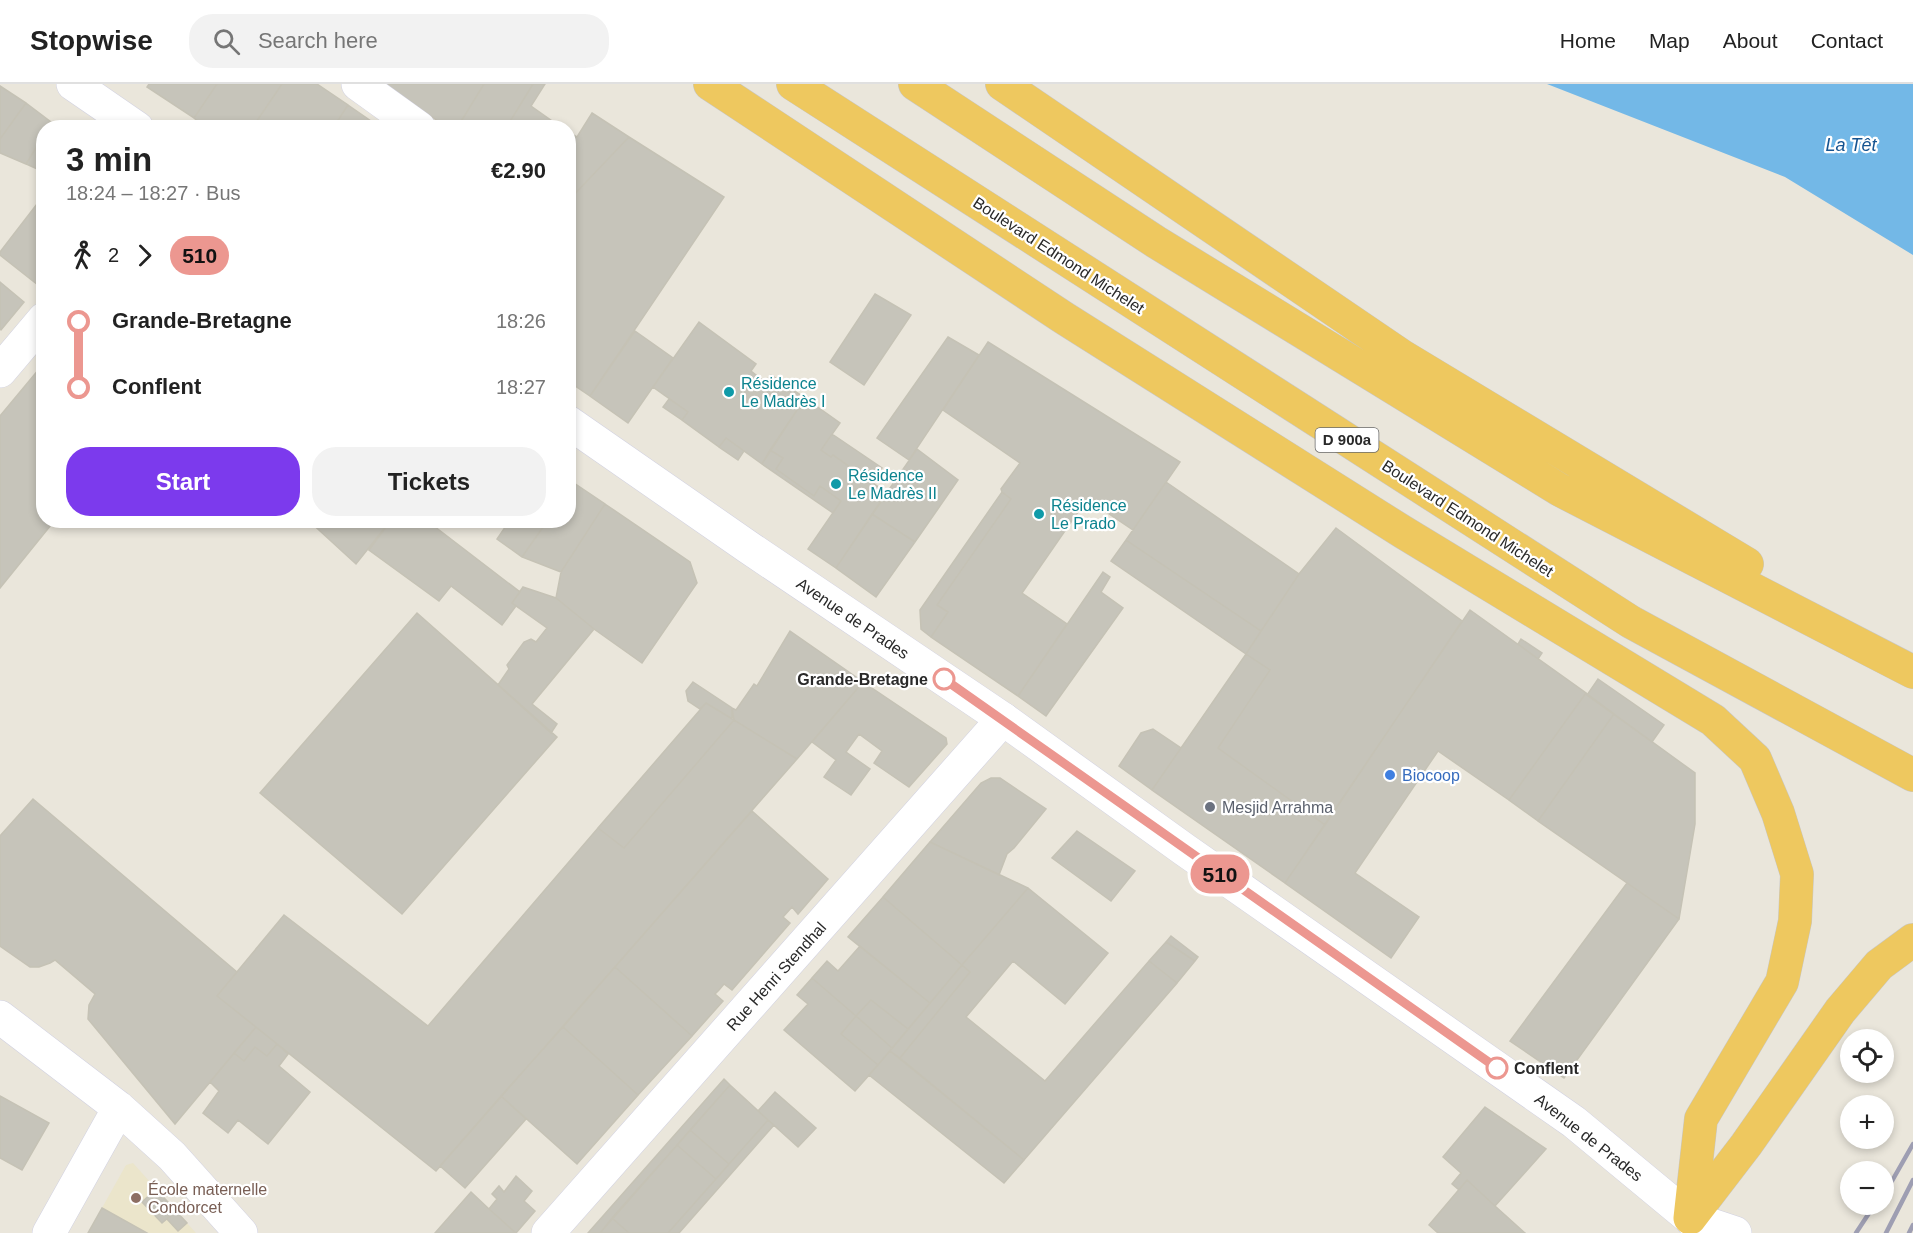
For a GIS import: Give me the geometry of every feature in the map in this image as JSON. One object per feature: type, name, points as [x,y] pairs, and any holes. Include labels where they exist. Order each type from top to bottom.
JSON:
[{"type":"highway","points":[[710,84],[1074,324],[1413,538],[1713,720],[1755,759],[1778,813],[1797,874],[1795,921],[1782,982],[1701,1119],[1696,1226]]},
{"type":"highway","name":"Boulevard Edmond Michelet","points":[[793,84],[1631,622],[1913,775]]},
{"type":"highway","points":[[915,84],[1156,242],[1560,490],[1913,672]]},
{"type":"highway","points":[[1002,84],[1402,356],[1913,664]]},
{"type":"highway","points":[[1696,1226],[1746,1145],[1839,1011],[1879,965],[1913,940]]},
{"type":"main road","points":[[74,84],[126,120]]},
{"type":"main road","points":[[358,84],[408,120]]},
{"type":"main road","points":[[0,371],[36,328]]},
{"type":"main road","name":"Avenue de Prades","points":[[576,428],[758,554],[1003,719],[1185,850],[1574,1122],[1696,1226]]},
{"type":"main road","name":"Rue Henri Stendhal","points":[[548,1233],[1003,719]]},
{"type":"main road","points":[[0,1017],[119,1108],[172,1156],[241,1233]]},
{"type":"main road","points":[[49,1233],[119,1108]]},
{"type":"main road","points":[[1696,1226],[1735,1233]]},
{"type":"shaded area","name":"École maternelle Condorcet","points":[[133,1163],[196,1233],[88,1233],[126,1165]]},
{"type":"water","name":"La Têt","points":[[1547,84],[1913,84],[1913,255],[1785,177]]},
{"type":"building","points":[[149,84],[217,84],[194,118],[147,87]]},
{"type":"building","points":[[217,84],[282,84],[257,120],[197,120],[194,118]]},
{"type":"building","points":[[282,84],[317,84],[348,105],[338,120],[257,120]]},
{"type":"building","points":[[385,84],[484,84],[462,120],[437,120]]},
{"type":"building","points":[[484,84],[533,84],[511,120],[462,120]]},
{"type":"building","points":[[533,84],[545,84],[531,106],[551,120],[511,120]]},
{"type":"building","points":[[0,86],[26,103],[0,139]]},
{"type":"building","points":[[26,103],[48,120],[36,120],[36,148],[26,164],[0,153],[0,139]]},
{"type":"building","points":[[348,105],[370,120],[338,120]]},
{"type":"building","points":[[592,113],[629,137],[576,193],[576,136]]},
{"type":"building","points":[[629,137],[724,197],[590,396],[576,386],[576,193]]},
{"type":"building","points":[[36,148],[36,168],[26,164]]},
{"type":"building","points":[[36,205],[36,283],[0,255]]},
{"type":"building","points":[[0,282],[24,302],[1,330],[0,329]]},
{"type":"building","points":[[875,294],[911,315],[864,385],[830,362]]},
{"type":"building","name":"Résidence Le Madrès I","points":[[699,322],[756,364],[751,371],[765,382],[771,375],[805,398],[762,464],[726,438],[719,447],[682,420],[688,412],[653,387]]},
{"type":"building","points":[[635,331],[673,358],[628,423],[590,396]]},
{"type":"building","points":[[948,337],[979,355],[909,460],[877,438]]},
{"type":"building","name":"Résidence Le Prado","points":[[988,342],[1180,462],[1133,530],[1087,499],[1022,593],[1067,624],[1018,696],[931,637],[948,612],[937,605],[1011,499],[1001,489],[1020,463],[943,410]]},
{"type":"building","points":[[36,373],[36,528],[49,528],[0,588],[0,416]]},
{"type":"building","name":"Résidence Le Madrès II","points":[[805,398],[840,423],[821,450],[831,457],[833,455],[887,493],[836,568],[808,549],[841,501],[820,486],[814,496],[776,469],[783,458],[770,450]]},
{"type":"building","points":[[669,399],[688,412],[682,420],[663,407]]},
{"type":"building","points":[[832,434],[882,468],[872,483],[833,455],[831,457],[821,450]]},
{"type":"building","points":[[726,438],[744,451],[738,460],[719,447]]},
{"type":"building","points":[[917,449],[958,480],[915,542],[872,514]]},
{"type":"building","points":[[770,450],[783,458],[776,469],[814,496],[820,486],[841,501],[833,513],[762,464]]},
{"type":"building","points":[[1166,482],[1299,574],[1261,631],[1126,540]]},
{"type":"building","points":[[576,484],[605,504],[561,572],[522,557],[542,528],[576,528]]},
{"type":"building","points":[[1002,492],[1011,499],[937,605],[948,612],[931,637],[921,629],[920,610]]},
{"type":"building","points":[[605,504],[690,562],[697,583],[642,663],[594,629],[556,598],[561,572]]},
{"type":"building","points":[[872,514],[915,542],[876,597],[836,568]]},
{"type":"building","points":[[317,528],[385,528],[356,564]]},
{"type":"building","points":[[385,528],[436,528],[520,592],[512,603],[516,606],[502,625],[451,586],[439,601],[369,550]]},
{"type":"building","points":[[505,528],[542,528],[522,557],[497,539]]},
{"type":"building","points":[[1336,528],[1462,621],[1325,825],[1218,748],[1270,670],[1246,654],[1299,574]]},
{"type":"building","points":[[1126,540],[1261,631],[1246,654],[1111,561]]},
{"type":"building","points":[[1103,572],[1110,577],[1101,592],[1123,608],[1046,716],[1018,696]]},
{"type":"building","points":[[523,587],[556,598],[594,629],[532,704],[557,724],[551,733],[498,685],[509,669],[507,665],[524,642],[531,639],[536,642],[547,628],[512,603]]},
{"type":"building","name":"Biocoop","points":[[1470,610],[1586,693],[1509,800],[1438,751],[1355,873],[1419,917],[1391,958],[1285,883]]},
{"type":"building","points":[[417,613],[557,737],[402,914],[260,793]]},
{"type":"building","points":[[790,631],[863,682],[797,759],[734,720],[732,708],[736,710],[754,684],[757,686]]},
{"type":"building","points":[[1521,639],[1542,653],[1538,659],[1518,644]]},
{"type":"building","points":[[1246,654],[1270,670],[1218,748],[1325,825],[1285,883],[1152,790]]},
{"type":"building","points":[[1598,679],[1664,725],[1652,742],[1587,695]]},
{"type":"building","points":[[693,682],[732,708],[732,719],[706,703],[700,709],[688,701],[686,691]]},
{"type":"building","points":[[863,682],[946,738],[947,744],[909,787],[874,763],[882,751],[859,734],[846,752],[870,769],[851,795],[824,777],[836,760],[812,742]]},
{"type":"building","points":[[1586,693],[1614,714],[1538,821],[1509,800]]},
{"type":"building","points":[[706,703],[734,720],[624,848],[598,828]]},
{"type":"building","points":[[1614,714],[1695,773],[1695,824],[1679,919],[1538,821]]},
{"type":"building","points":[[734,720],[797,759],[436,1171],[217,996],[284,915],[428,1026],[598,828],[624,848]]},
{"type":"building","points":[[1153,729],[1181,748],[1152,790],[1119,766],[1141,733]]},
{"type":"building","points":[[991,778],[1000,778],[1046,809],[1007,854],[999,875],[930,842],[981,783]]},
{"type":"building","points":[[33,799],[237,972],[217,996],[256,1027],[175,1124],[88,1019],[89,1005],[95,994],[55,960],[39,967],[30,967],[0,946],[0,836]]},
{"type":"building","points":[[752,811],[828,879],[798,914],[792,907],[783,917],[790,923],[732,990],[724,984],[715,994],[723,1001],[692,1036],[615,967]]},
{"type":"building","points":[[1077,831],[1135,871],[1111,901],[1052,858]]},
{"type":"building","points":[[930,842],[1028,888],[962,965],[883,897]]},
{"type":"building","points":[[1627,883],[1679,919],[1564,1078],[1510,1041]]},
{"type":"building","points":[[1028,888],[1108,953],[1065,1004],[1013,961],[966,1017],[1045,1081],[1149,961],[1177,983],[1024,1160],[900,1058],[970,972],[962,965]]},
{"type":"building","points":[[883,897],[962,965],[930,1003],[848,937]]},
{"type":"building","points":[[1171,936],[1198,957],[1195,961],[1166,942]]},
{"type":"building","points":[[1166,942],[1195,961],[1177,983],[1149,961]]},
{"type":"building","points":[[860,946],[930,1003],[908,1029],[871,1000],[856,1016],[812,978],[827,961],[838,971]]},
{"type":"building","points":[[962,965],[970,972],[900,1058],[890,1051]]},
{"type":"building","points":[[615,967],[692,1036],[638,1095],[563,1027]]},
{"type":"building","points":[[812,978],[856,1016],[841,1034],[878,1065],[855,1091],[784,1030],[808,1004],[797,995]]},
{"type":"building","points":[[871,1000],[908,1029],[892,1048],[856,1016]]},
{"type":"building","points":[[856,1016],[892,1048],[878,1065],[841,1034]]},
{"type":"building","points":[[256,1027],[277,1044],[267,1056],[255,1047],[244,1061],[234,1053]]},
{"type":"building","points":[[563,1027],[638,1095],[577,1164],[501,1096]]},
{"type":"building","points":[[277,1044],[288,1054],[279,1066],[310,1092],[268,1144],[238,1120],[228,1133],[203,1113],[219,1091],[210,1082],[234,1053],[244,1061],[255,1047],[267,1056]]},
{"type":"building","points":[[890,1051],[1024,1160],[1004,1183],[869,1075]]},
{"type":"building","points":[[724,1079],[730,1085],[600,1233],[588,1233]]},
{"type":"building","points":[[730,1085],[768,1120],[729,1164],[690,1130]]},
{"type":"building","points":[[775,1092],[816,1128],[798,1147],[758,1111]]},
{"type":"building","points":[[0,1096],[49,1123],[22,1170],[0,1158]]},
{"type":"building","points":[[501,1096],[526,1119],[465,1188],[440,1166]]},
{"type":"building","points":[[1485,1107],[1546,1149],[1495,1206],[1467,1180],[1459,1190],[1452,1184],[1461,1173],[1443,1157]]},
{"type":"building","points":[[768,1120],[774,1125],[679,1233],[668,1233]]},
{"type":"building","points":[[690,1130],[729,1164],[716,1179],[677,1145]]},
{"type":"building","points":[[677,1145],[716,1179],[668,1233],[629,1233],[612,1218]]},
{"type":"building","points":[[516,1176],[532,1191],[524,1201],[535,1211],[516,1233],[489,1209],[497,1199],[492,1194],[499,1186],[504,1192]]},
{"type":"building","points":[[1467,1180],[1525,1233],[1438,1233],[1429,1225]]},
{"type":"building","points":[[156,1189],[176,1211],[162,1223],[142,1202]]},
{"type":"building","points":[[471,1192],[489,1209],[516,1233],[435,1233]]},
{"type":"building","points":[[102,1208],[147,1233],[88,1233]]},
{"type":"building","points":[[176,1211],[187,1223],[178,1231],[167,1219]]},
{"type":"building","points":[[612,1218],[629,1233],[602,1233]]},
{"type":"railway","points":[[1894,1177],[1913,1144]]},
{"type":"railway","points":[[1886,1233],[1913,1180]]},
{"type":"railway","points":[[1856,1233],[1868,1215]]},
{"type":"railway","points":[[1909,1233],[1913,1225]]},
{"type":"bus line","name":"510","points":[[944,679],[1497,1068]]},
{"type":"place","name":"Résidence Le Madrès I","points":[[729,392]]},
{"type":"place","name":"Résidence Le Madrès II","points":[[836,484]]},
{"type":"place","name":"Résidence Le Prado","points":[[1039,514]]},
{"type":"place","name":"Grande-Bretagne","points":[[944,679]]},
{"type":"place","name":"Biocoop","points":[[1390,775]]},
{"type":"place","name":"Mesjid Arrahma","points":[[1210,807]]},
{"type":"place","name":"Conflent","points":[[1497,1068]]},
{"type":"place","name":"École maternelle Condorcet","points":[[136,1198]]}]
